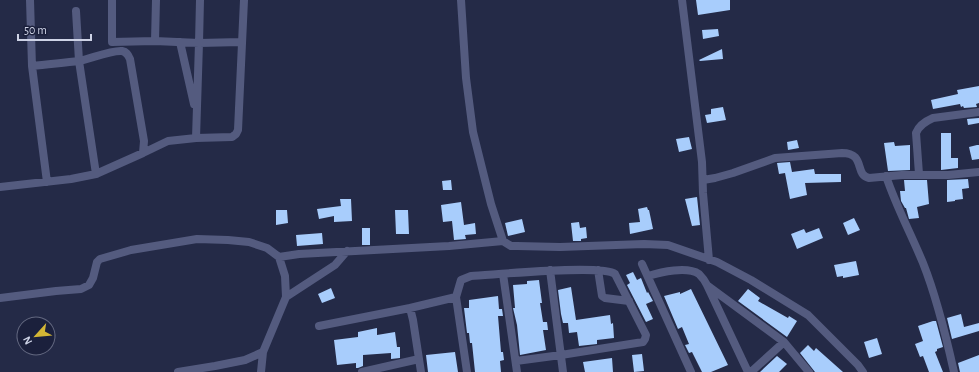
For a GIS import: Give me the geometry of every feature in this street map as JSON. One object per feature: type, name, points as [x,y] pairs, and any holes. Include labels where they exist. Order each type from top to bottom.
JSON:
[{"type":"street","points":[[30,0],[32,66],[47,182]]},
{"type":"street","points":[[112,0],[112,42],[241,42]]},
{"type":"street","points":[[155,42],[156,0]]},
{"type":"street","points":[[196,138],[200,0]]},
{"type":"street","points":[[0,188],[71,179],[96,174],[168,141],[196,138],[232,137],[236,134],[238,130],[244,0]]},
{"type":"street","points":[[461,0],[466,78],[473,132],[491,204],[503,241]]},
{"type":"street","points":[[682,0],[686,39],[698,118],[709,260]]},
{"type":"street","points":[[76,11],[79,61],[96,174]]},
{"type":"street","points":[[180,42],[196,116]]},
{"type":"street","points":[[32,66],[79,61],[120,51],[128,54],[144,141],[143,153]]},
{"type":"street","points":[[919,174],[916,133],[918,127],[927,120],[933,118],[979,112]]},
{"type":"street","points":[[703,180],[733,173],[775,158],[842,152],[852,154],[865,177],[874,178],[919,174],[948,175],[979,172]]},
{"type":"street","points":[[886,176],[892,194],[923,264],[942,322],[954,372]]},
{"type":"street","points":[[0,298],[81,289],[89,285],[100,259],[131,250],[167,243],[197,240],[249,242],[267,248],[279,257],[285,276],[286,297],[263,352],[261,372]]},
{"type":"street","points":[[279,257],[299,254],[449,246],[503,241],[511,246],[560,247],[644,244],[668,245],[728,267],[808,315],[858,365],[863,372]]},
{"type":"street","points":[[286,297],[335,265],[347,251]]},
{"type":"street","points":[[642,264],[690,372]]},
{"type":"street","points":[[550,270],[563,372]]},
{"type":"street","points":[[467,372],[456,296],[461,280],[465,278],[550,270],[608,271],[615,274],[646,335],[644,341],[516,361]]},
{"type":"street","points":[[598,270],[602,296],[605,298],[629,301]]},
{"type":"street","points":[[648,276],[681,270],[692,271],[699,274],[707,285],[748,372]]},
{"type":"street","points":[[503,274],[517,372]]},
{"type":"street","points":[[707,285],[784,342],[809,372]]},
{"type":"street","points":[[319,326],[410,308],[456,296]]},
{"type":"street","points":[[410,308],[421,372]]},
{"type":"street","points":[[751,372],[784,342]]},
{"type":"street","points":[[178,372],[245,360],[263,352]]},
{"type":"street","points":[[362,372],[419,359]]},
{"type":"building","points":[[696,0],[730,0],[730,10],[698,15]]},
{"type":"building","points":[[718,29],[719,36],[703,39],[702,30]]},
{"type":"building","points":[[722,49],[723,59],[699,60]]},
{"type":"building","points":[[979,86],[979,103],[976,104],[977,107],[964,108],[963,106],[961,107],[960,104],[933,109],[931,100],[958,94],[957,90]]},
{"type":"building","points":[[723,107],[726,120],[707,123],[705,115],[711,114],[711,109]]},
{"type":"building","points":[[979,118],[979,123],[968,125],[967,119]]},
{"type":"building","points":[[941,133],[951,133],[951,158],[958,158],[958,168],[941,170]]},
{"type":"building","points":[[689,137],[692,149],[679,152],[676,139]]},
{"type":"building","points":[[797,140],[799,148],[788,150],[787,142]]},
{"type":"building","points":[[894,142],[895,146],[910,145],[910,170],[888,171],[884,143]]},
{"type":"building","points":[[979,145],[979,159],[972,160],[969,147]]},
{"type":"building","points":[[790,162],[792,172],[814,169],[815,174],[841,174],[841,182],[805,183],[807,195],[790,199],[785,173],[779,174],[777,163]]},
{"type":"building","points":[[968,179],[969,188],[962,189],[963,199],[947,202],[947,180]]},
{"type":"building","points":[[451,180],[452,190],[443,190],[442,181]]},
{"type":"building","points":[[904,180],[927,180],[929,204],[917,207],[919,218],[909,219],[906,208],[901,201],[900,191],[905,191]]},
{"type":"building","points":[[697,197],[700,225],[692,226],[685,199]]},
{"type":"building","points":[[340,199],[351,199],[352,221],[334,222],[334,216],[319,219],[317,209],[341,206]]},
{"type":"building","points":[[461,202],[464,225],[475,223],[476,234],[465,235],[466,239],[454,240],[452,221],[443,222],[441,205]]},
{"type":"building","points":[[647,207],[653,229],[630,234],[629,223],[640,222],[638,209]]},
{"type":"building","points":[[276,210],[287,210],[288,223],[276,225]]},
{"type":"building","points":[[395,210],[408,210],[409,234],[396,234]]},
{"type":"building","points":[[854,218],[860,230],[848,235],[843,223]]},
{"type":"building","points":[[522,219],[525,232],[508,236],[505,223]]},
{"type":"building","points":[[579,222],[580,228],[586,227],[587,238],[581,239],[581,241],[573,241],[571,223]]},
{"type":"building","points":[[362,228],[370,228],[370,245],[362,245]]},
{"type":"building","points":[[819,228],[823,238],[797,249],[791,234],[804,229],[806,233]]},
{"type":"building","points":[[322,233],[323,244],[297,246],[296,235]]},
{"type":"building","points":[[856,261],[859,275],[843,278],[843,276],[837,277],[834,265]]},
{"type":"building","points":[[633,272],[637,280],[641,278],[647,293],[648,292],[653,301],[646,304],[653,319],[646,322],[627,285],[630,283],[626,275]]},
{"type":"building","points":[[539,280],[543,322],[547,322],[548,330],[543,330],[546,350],[520,355],[517,325],[513,308],[515,308],[513,285],[527,284],[527,281]]},
{"type":"building","points":[[571,287],[576,320],[610,315],[611,324],[613,323],[614,338],[597,340],[597,344],[579,346],[577,332],[569,333],[568,323],[563,323],[561,314],[558,290]]},
{"type":"building","points":[[331,288],[335,298],[322,303],[318,294]]},
{"type":"building","points":[[691,289],[728,365],[711,372],[702,372],[692,352],[689,353],[685,345],[689,344],[682,327],[678,329],[664,296],[680,292],[680,294]]},
{"type":"building","points":[[748,289],[760,298],[758,301],[788,318],[789,316],[797,321],[787,337],[738,301]]},
{"type":"building","points":[[498,296],[499,309],[502,309],[503,316],[498,316],[501,352],[503,352],[504,360],[500,361],[501,372],[475,372],[472,343],[470,343],[469,333],[467,333],[464,308],[469,308],[469,300]]},
{"type":"building","points":[[961,314],[964,327],[979,323],[979,331],[952,339],[947,318]]},
{"type":"building","points":[[936,321],[943,347],[937,349],[935,352],[943,372],[929,372],[923,356],[920,357],[915,344],[923,341],[918,326]]},
{"type":"building","points":[[377,328],[377,335],[395,332],[397,347],[400,347],[400,358],[391,359],[391,353],[363,355],[363,366],[358,368],[356,368],[356,363],[337,365],[334,340],[358,337],[358,332]]},
{"type":"building","points":[[877,338],[882,354],[869,358],[864,342]]},
{"type":"building","points":[[808,345],[814,351],[816,348],[843,372],[815,372],[800,353]]},
{"type":"building","points":[[455,352],[458,372],[428,372],[426,355]]},
{"type":"building","points":[[642,354],[644,371],[634,372],[632,355]]},
{"type":"building","points":[[979,355],[979,372],[960,372],[958,363]]},
{"type":"building","points":[[777,356],[787,364],[779,372],[760,372]]},
{"type":"building","points":[[612,358],[613,372],[585,372],[583,362]]}]
